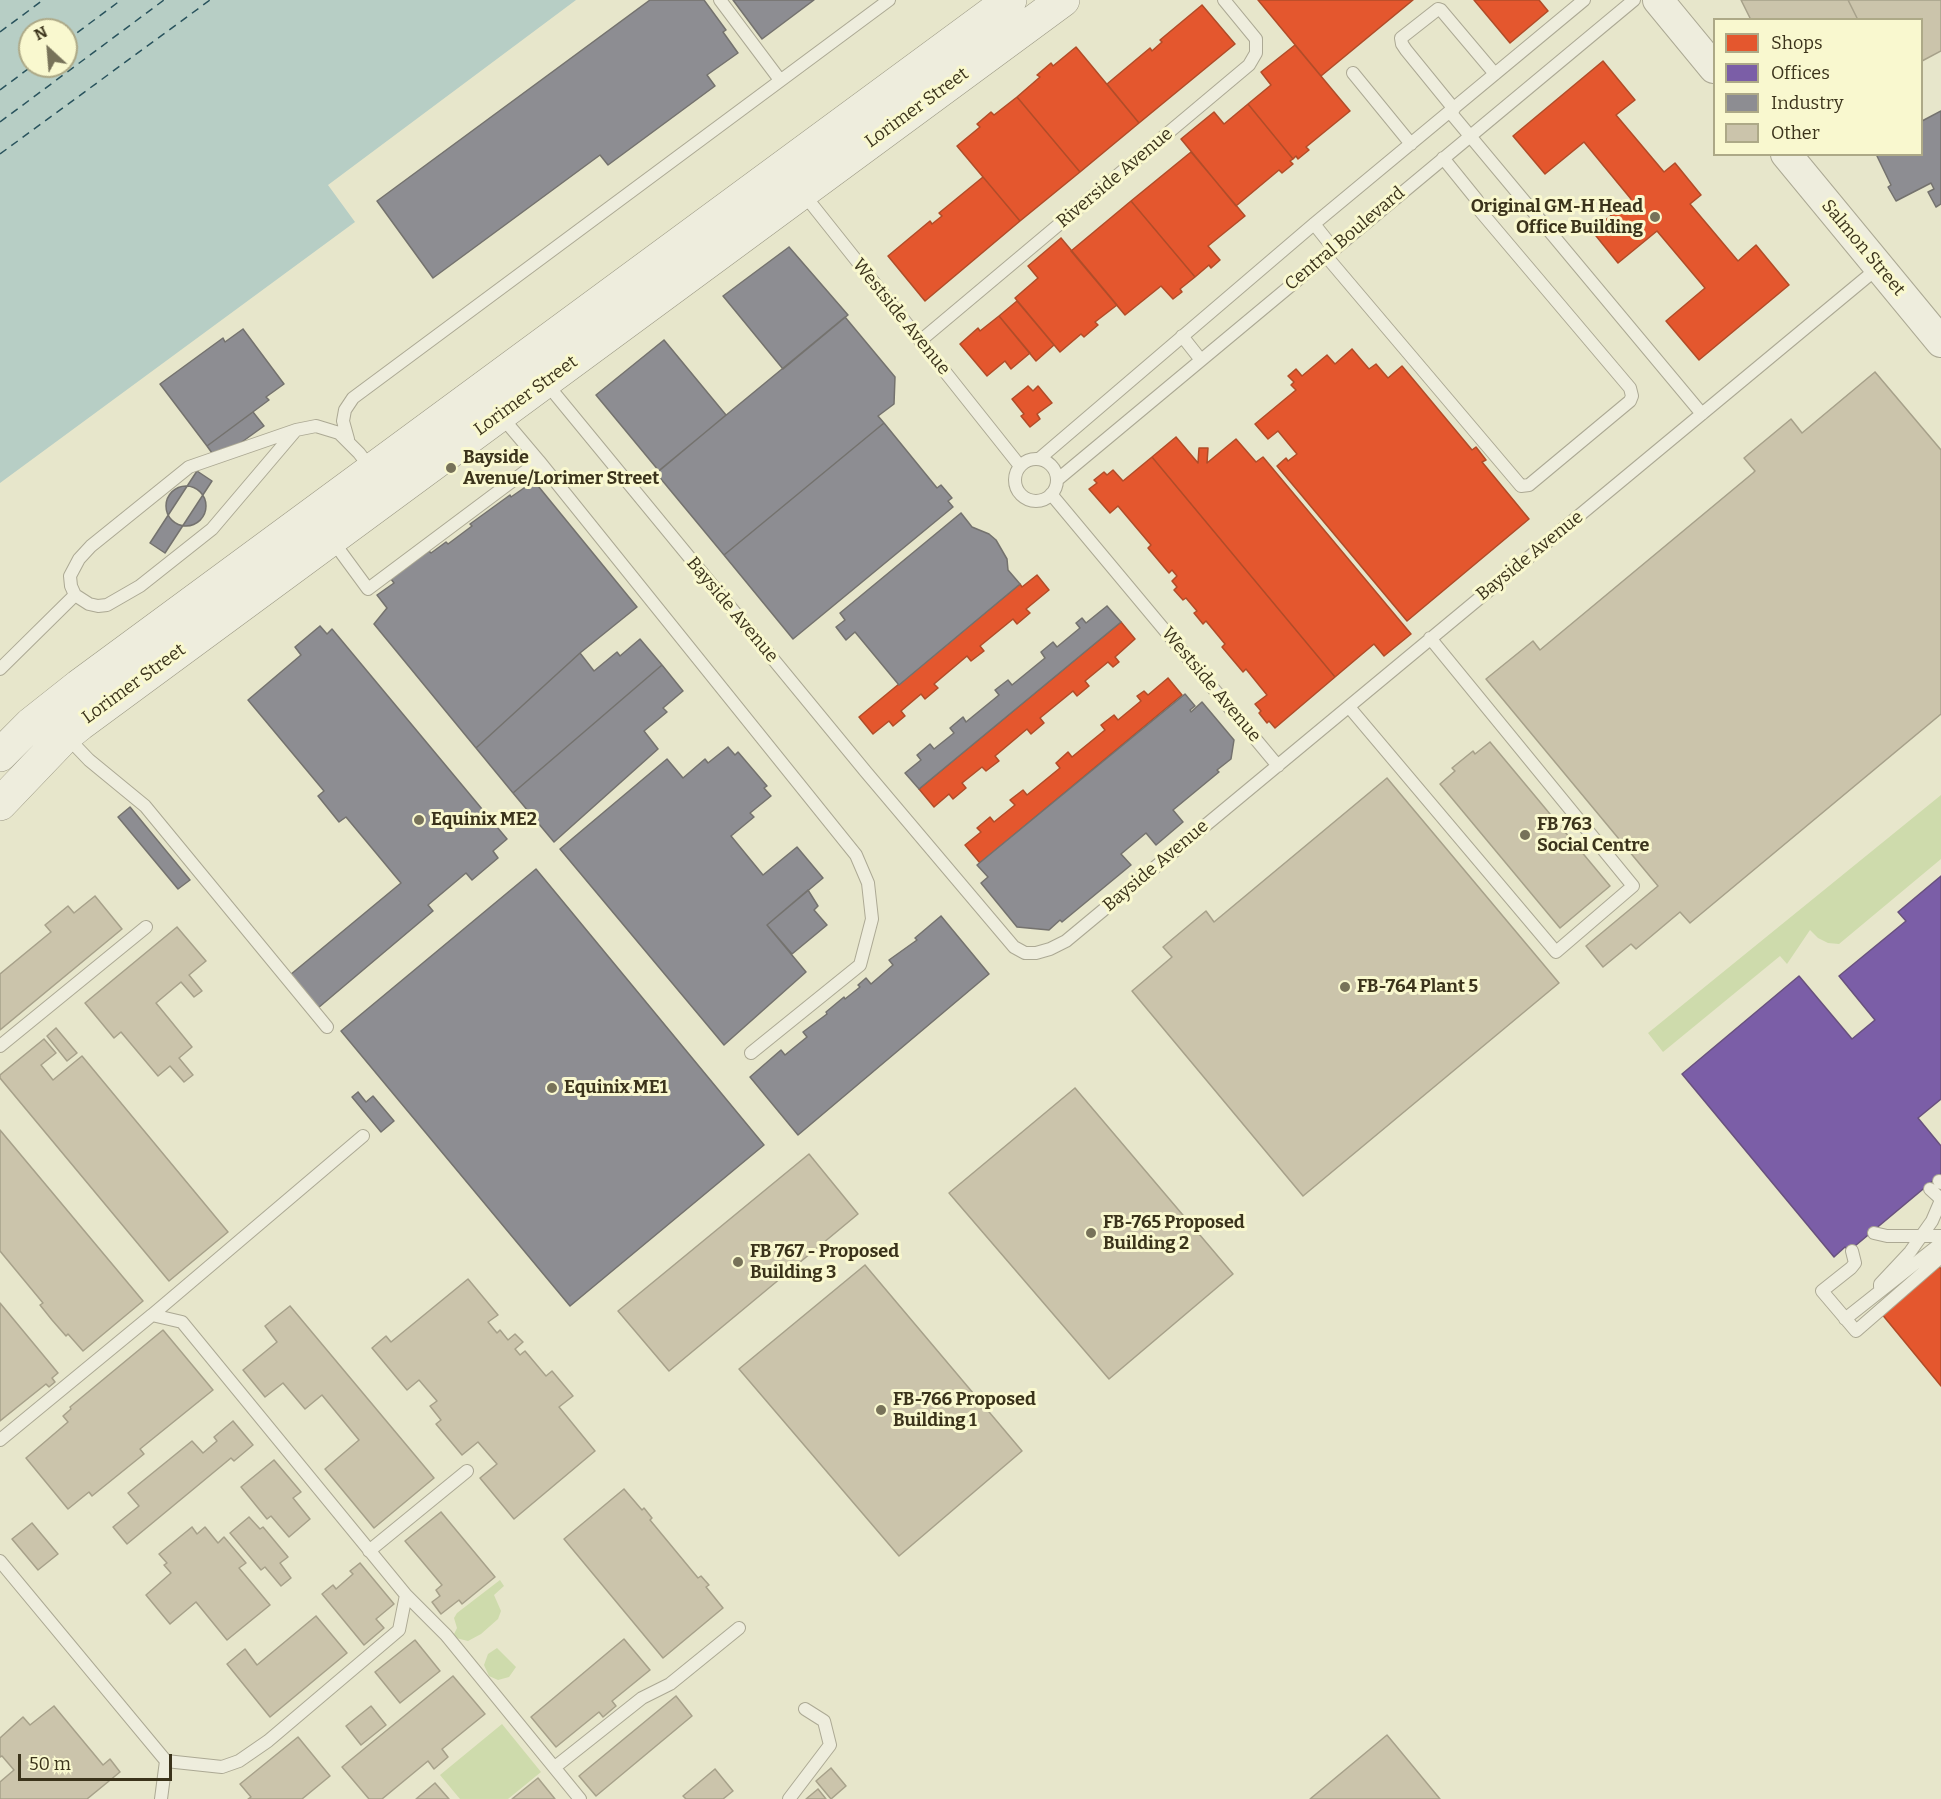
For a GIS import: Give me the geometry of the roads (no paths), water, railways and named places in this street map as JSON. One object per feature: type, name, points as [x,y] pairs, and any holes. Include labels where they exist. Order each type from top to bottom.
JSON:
[{"type":"main road","name":"Lorimer Street","points":[[792,180],[1010,0]]},
{"type":"main road","name":"Lorimer Street","points":[[0,755],[31,724],[79,686],[382,482],[792,180],[1063,0]]},
{"type":"main road","name":"Lorimer Street","points":[[0,804],[65,736],[331,539],[382,482]]},
{"type":"street","points":[[1658,0],[1713,67]]},
{"type":"street","name":"Salmon Street","points":[[1788,156],[1941,342]]},
{"type":"lane","points":[[720,0],[780,80]]},
{"type":"lane","points":[[348,440],[343,421],[345,410],[353,398],[889,0]]},
{"type":"lane","name":"Riverside Avenue","points":[[920,341],[1249,65],[1256,53],[1256,39],[1224,0]]},
{"type":"lane","name":"Central Boulevard","points":[[1039,459],[1314,224],[1584,0]]},
{"type":"lane","name":"Central Boulevard","points":[[1057,480],[1634,0]]},
{"type":"lane","points":[[1495,74],[1441,10],[1438,9],[1401,38],[1406,50],[1470,137],[1702,414]]},
{"type":"lane","points":[[1353,73],[1411,144]]},
{"type":"lane","points":[[1314,224],[1363,300],[1521,486],[1529,485],[1630,401],[1632,396],[1629,388],[1476,206],[1477,200],[1443,158]]},
{"type":"lane","name":"Westside Avenue","points":[[792,180],[1020,466]]},
{"type":"lane","name":"Bayside Avenue","points":[[535,369],[859,763],[1014,947],[1025,953],[1036,953],[1050,949],[1066,940],[1879,267]]},
{"type":"lane","points":[[1182,336],[1200,360]]},
{"type":"lane","points":[[490,402],[856,855],[868,883],[872,919],[860,964],[752,1053]]},
{"type":"lane","points":[[296,430],[212,529],[140,586],[107,605],[89,604],[75,595],[71,586],[72,569],[90,546],[189,468],[296,430],[323,427],[339,433],[348,440],[382,482]]},
{"type":"lane","points":[[1032,459],[1039,459],[1049,464],[1057,480],[1051,494],[1038,501],[1024,498],[1015,486],[1016,472],[1020,466],[1032,459]]},
{"type":"lane","points":[[331,539],[368,589],[539,461]]},
{"type":"lane","name":"Westside Avenue","points":[[1051,494],[1278,766]]},
{"type":"lane","points":[[0,669],[75,595]]},
{"type":"lane","points":[[1350,706],[1556,952],[1633,886],[1431,638]]},
{"type":"lane","points":[[65,736],[89,760],[145,806],[327,1027]]},
{"type":"lane","points":[[0,1047],[146,927]]},
{"type":"lane","points":[[0,1440],[363,1136]]},
{"type":"lane","points":[[1879,1291],[1880,1284],[1910,1252],[1932,1221],[1941,1199],[1937,1184]]},
{"type":"lane","points":[[1874,1233],[1887,1236],[1941,1236]]},
{"type":"lane","points":[[1845,1319],[1941,1243]]},
{"type":"lane","points":[[1852,1251],[1855,1263],[1822,1292],[1856,1331],[1941,1257]]},
{"type":"lane","points":[[152,1315],[182,1322],[369,1551],[406,1595],[446,1635],[580,1799]]},
{"type":"lane","points":[[369,1551],[467,1471]]},
{"type":"lane","points":[[0,1561],[166,1761],[222,1767],[239,1761],[268,1741],[399,1630],[406,1595]]},
{"type":"lane","points":[[555,1767],[642,1698],[670,1684],[739,1628]]},
{"type":"lane","points":[[789,1799],[830,1744],[824,1721],[805,1709]]},
{"type":"lane","points":[[160,1799],[166,1761]]},
{"type":"place","name":"Original GM-H Head Office Building","points":[[1655,217]]},
{"type":"place","name":"Bayside Avenue/Lorimer Street","points":[[451,468]]},
{"type":"place","name":"Equinix ME2","points":[[419,820]]},
{"type":"place","name":"FB 763 Social Centre","points":[[1525,835]]},
{"type":"place","name":"FB-764 Plant 5","points":[[1345,987]]},
{"type":"place","name":"Equinix ME1","points":[[552,1088]]},
{"type":"place","name":"FB-765 Proposed Building 2","points":[[1091,1233]]},
{"type":"place","name":"FB 767 - Proposed Building 3","points":[[738,1262]]},
{"type":"place","name":"FB-766 Proposed Building 1","points":[[881,1410]]}]
